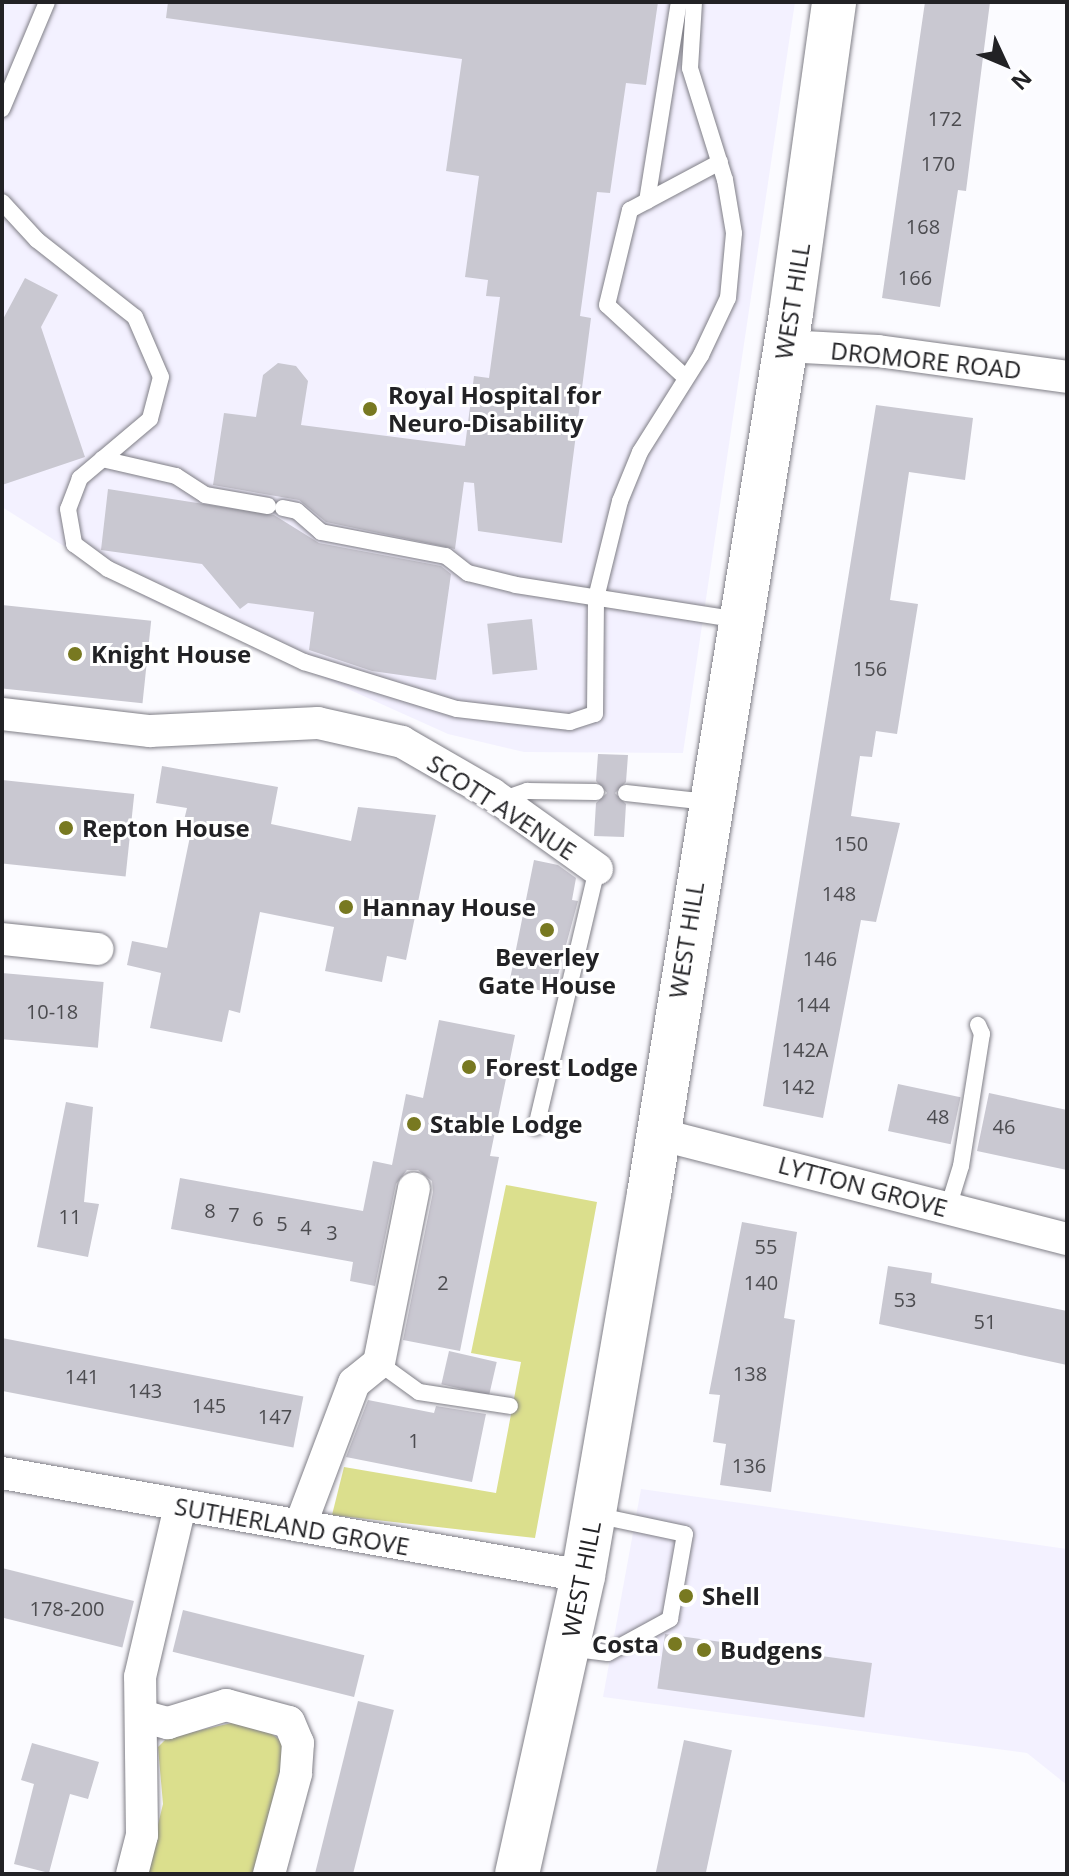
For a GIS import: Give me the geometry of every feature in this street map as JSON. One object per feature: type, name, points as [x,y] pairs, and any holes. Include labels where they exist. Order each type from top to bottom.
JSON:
[{"type":"highway","name":"WEST HILL","points":[[517,1874],[568,1648],[594,1514],[785,346],[834,2]]},
{"type":"street","name":"DROMORE ROAD","points":[[785,346],[878,351],[1067,377]]},
{"type":"street","name":"SCOTT AVENUE","points":[[2,714],[150,731],[318,723],[402,742],[501,800],[597,869]]},
{"type":"street","points":[[2,939],[97,949]]},
{"type":"street","name":"LYTTON GROVE","points":[[658,1134],[1067,1239]]},
{"type":"street","points":[[300,1526],[354,1383],[379,1363],[414,1188]]},
{"type":"street","name":"SUTHERLAND GROVE","points":[[2,1473],[583,1576]]},
{"type":"street","points":[[132,1874],[142,1835],[141,1716],[147,1636],[180,1506]]},
{"type":"street","points":[[141,1716],[168,1723],[226,1705],[289,1722],[298,1743],[296,1774],[269,1874]]},
{"type":"lane","points":[[2,109],[47,2]]},
{"type":"lane","points":[[647,201],[679,2]]},
{"type":"lane","points":[[2,202],[37,240],[135,317],[152,344],[161,377],[150,419],[80,478],[68,509],[74,544],[108,569],[304,662],[457,709],[570,722],[595,714],[596,598],[605,549],[640,452],[728,298],[734,233],[720,162],[690,68],[694,2]]},
{"type":"lane","points":[[685,377],[607,305],[630,210],[720,162]]},
{"type":"lane","points":[[102,459],[176,476],[205,495],[297,511],[321,532],[446,556],[468,573],[516,585],[741,620]]},
{"type":"lane","points":[[501,800],[527,791],[596,792]]},
{"type":"lane","points":[[626,793],[708,802]]},
{"type":"lane","name":"SCOTT AVENUE","points":[[536,1127],[597,869]]},
{"type":"lane","points":[[948,1208],[964,1152],[982,1034],[978,1025]]},
{"type":"lane","points":[[379,1363],[419,1392],[510,1406]]},
{"type":"lane","points":[[568,1648],[608,1653],[670,1619],[685,1534],[594,1514]]},
{"type":"shaded area","name":"Royal Hospital for Neuro-Disability","points":[[2,2],[795,2],[683,753],[524,752],[448,734],[146,598],[2,507]]},
{"type":"shaded area","points":[[641,1489],[1067,1549],[1067,1785],[1027,1753],[603,1697]]},
{"type":"green space","points":[[506,1185],[597,1202],[535,1538],[332,1515],[344,1467],[496,1493],[521,1362],[471,1353]]},
{"type":"green space","points":[[240,1721],[262,1726],[282,1742],[288,1770],[259,1874],[146,1874],[163,1804],[158,1747],[167,1738]]},
{"type":"building","points":[[168,2],[658,2],[646,85],[626,83],[610,193],[597,192],[580,316],[591,318],[562,543],[478,531],[474,483],[464,482],[455,549],[326,522],[299,500],[213,485],[224,413],[256,417],[263,375],[278,363],[296,366],[308,381],[301,425],[465,446],[474,376],[489,378],[500,297],[486,296],[488,280],[465,277],[479,176],[446,171],[462,59],[166,18]]},
{"type":"building","points":[[925,2],[990,2],[966,191],[958,190],[940,307],[882,298]]},
{"type":"building","points":[[25,278],[58,295],[41,327],[85,457],[2,485],[2,321]]},
{"type":"building","points":[[876,405],[973,418],[965,480],[909,472],[890,600],[918,604],[897,734],[876,731],[872,757],[860,756],[851,816],[900,823],[876,922],[861,920],[823,1118],[763,1106]]},
{"type":"building","points":[[108,489],[274,515],[319,543],[441,566],[451,574],[436,680],[372,671],[309,650],[314,612],[248,603],[240,609],[202,564],[101,550]]},
{"type":"building","name":"Knight House","points":[[2,605],[151,621],[143,703],[2,688]]},
{"type":"building","points":[[532,619],[537,670],[493,674],[487,624]]},
{"type":"building","points":[[598,754],[628,755],[626,782],[615,793],[626,804],[624,837],[594,836],[596,803],[607,793],[596,781]]},
{"type":"building","name":"Hannay House","points":[[162,766],[278,787],[271,824],[351,841],[358,807],[436,815],[406,960],[387,956],[382,982],[325,971],[334,927],[260,912],[240,1013],[229,1010],[222,1042],[150,1028],[161,973],[127,965],[132,941],[167,948],[193,822],[184,820],[187,808],[156,803]]},
{"type":"building","name":"Repton House","points":[[2,780],[134,794],[126,876],[2,863]]},
{"type":"building","name":"Beverley Gate House","points":[[534,860],[558,865],[576,878],[572,900],[578,901],[553,993],[509,984]]},
{"type":"building","points":[[2,973],[104,982],[98,1048],[2,1039]]},
{"type":"building","points":[[439,1020],[515,1035],[490,1156],[499,1157],[460,1351],[403,1340],[433,1192],[432,1181],[418,1170],[407,1170],[396,1184],[375,1286],[350,1281],[353,1262],[171,1229],[180,1178],[363,1211],[373,1161],[392,1165],[406,1094],[423,1098]]},
{"type":"building","points":[[898,1084],[961,1097],[951,1144],[888,1131]]},
{"type":"building","points":[[989,1093],[1067,1110],[1067,1170],[977,1151]]},
{"type":"building","points":[[66,1102],[93,1107],[84,1202],[99,1204],[88,1257],[37,1247]]},
{"type":"building","points":[[742,1222],[797,1232],[784,1318],[795,1320],[771,1492],[720,1485],[726,1444],[713,1442],[720,1395],[709,1394]]},
{"type":"building","points":[[888,1266],[932,1273],[931,1283],[1067,1311],[1067,1365],[879,1324]]},
{"type":"building","points":[[2,1338],[303,1397],[293,1448],[2,1391]]},
{"type":"building","points":[[449,1351],[497,1362],[489,1395],[441,1384]]},
{"type":"building","points":[[368,1400],[434,1413],[436,1406],[486,1414],[472,1482],[346,1457]]},
{"type":"building","points":[[2,1568],[134,1601],[122,1647],[2,1617]]},
{"type":"building","points":[[183,1610],[364,1655],[354,1697],[173,1652]]},
{"type":"building","points":[[665,1634],[872,1663],[864,1718],[657,1688]]},
{"type":"building","points":[[358,1701],[394,1710],[353,1874],[315,1874]]},
{"type":"building","points":[[684,1740],[732,1750],[706,1874],[656,1874]]},
{"type":"building","points":[[32,1743],[99,1762],[88,1799],[70,1794],[49,1873],[14,1864],[34,1784],[21,1780]]},
{"type":"place","name":"Royal Hospital for Neuro-Disability","points":[[370,409]]},
{"type":"place","name":"Knight House","points":[[75,654]]},
{"type":"place","name":"Repton House","points":[[66,828]]},
{"type":"place","name":"Hannay House","points":[[346,907]]},
{"type":"place","name":"Beverley Gate House","points":[[547,930]]},
{"type":"place","name":"Forest Lodge","points":[[469,1067]]},
{"type":"place","name":"Stable Lodge","points":[[414,1124]]},
{"type":"place","name":"Shell","points":[[686,1596]]},
{"type":"place","name":"Costa","points":[[675,1644]]},
{"type":"place","name":"Budgens","points":[[704,1650]]}]
